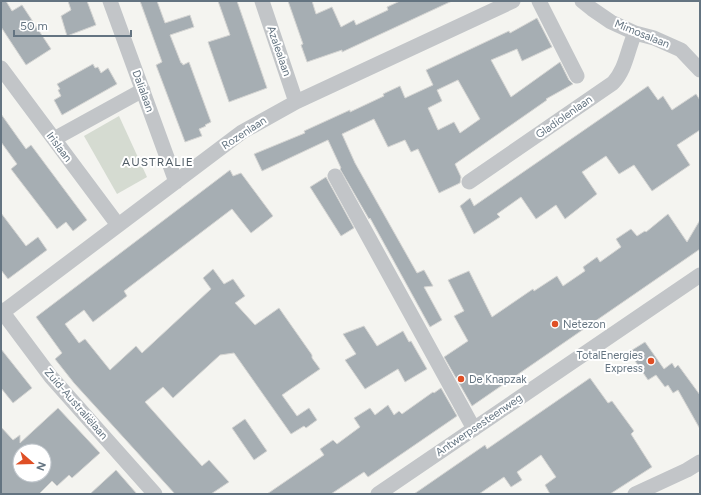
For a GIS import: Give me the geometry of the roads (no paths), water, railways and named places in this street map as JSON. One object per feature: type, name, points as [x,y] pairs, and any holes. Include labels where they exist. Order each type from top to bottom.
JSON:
[{"type":"street","name":"Dalialaan","points":[[110,1],[176,182]]},
{"type":"street","name":"Azalealaan","points":[[262,1],[296,102]]},
{"type":"street","name":"Rozenlaan","points":[[2,311],[242,132],[296,102],[512,1]]},
{"type":"street","points":[[539,1],[577,76]]},
{"type":"street","name":"Mimosalaan","points":[[582,1],[602,16],[635,33],[654,38],[681,50],[700,70]]},
{"type":"street","name":"Gladiolenlaan","points":[[469,182],[613,83],[620,75],[635,33]]},
{"type":"street","name":"Irislaan","points":[[1,68],[118,225]]},
{"type":"street","points":[[54,139],[143,90]]},
{"type":"street","points":[[335,176],[474,429]]},
{"type":"street","name":"Antwerpsesteenweg","points":[[378,494],[700,275]]},
{"type":"street","name":"Zuid-Australiëlaan","points":[[2,311],[66,395],[155,494]]},
{"type":"street","points":[[635,494],[687,470],[700,462]]},
{"type":"place","name":"Netezon","points":[[555,324]]},
{"type":"place","name":"TotalEnergies Express","points":[[651,361]]},
{"type":"place","name":"De Knapzak","points":[[461,379]]},
{"type":"district","name":"AUSTRALIE","points":[[158,162]]}]
